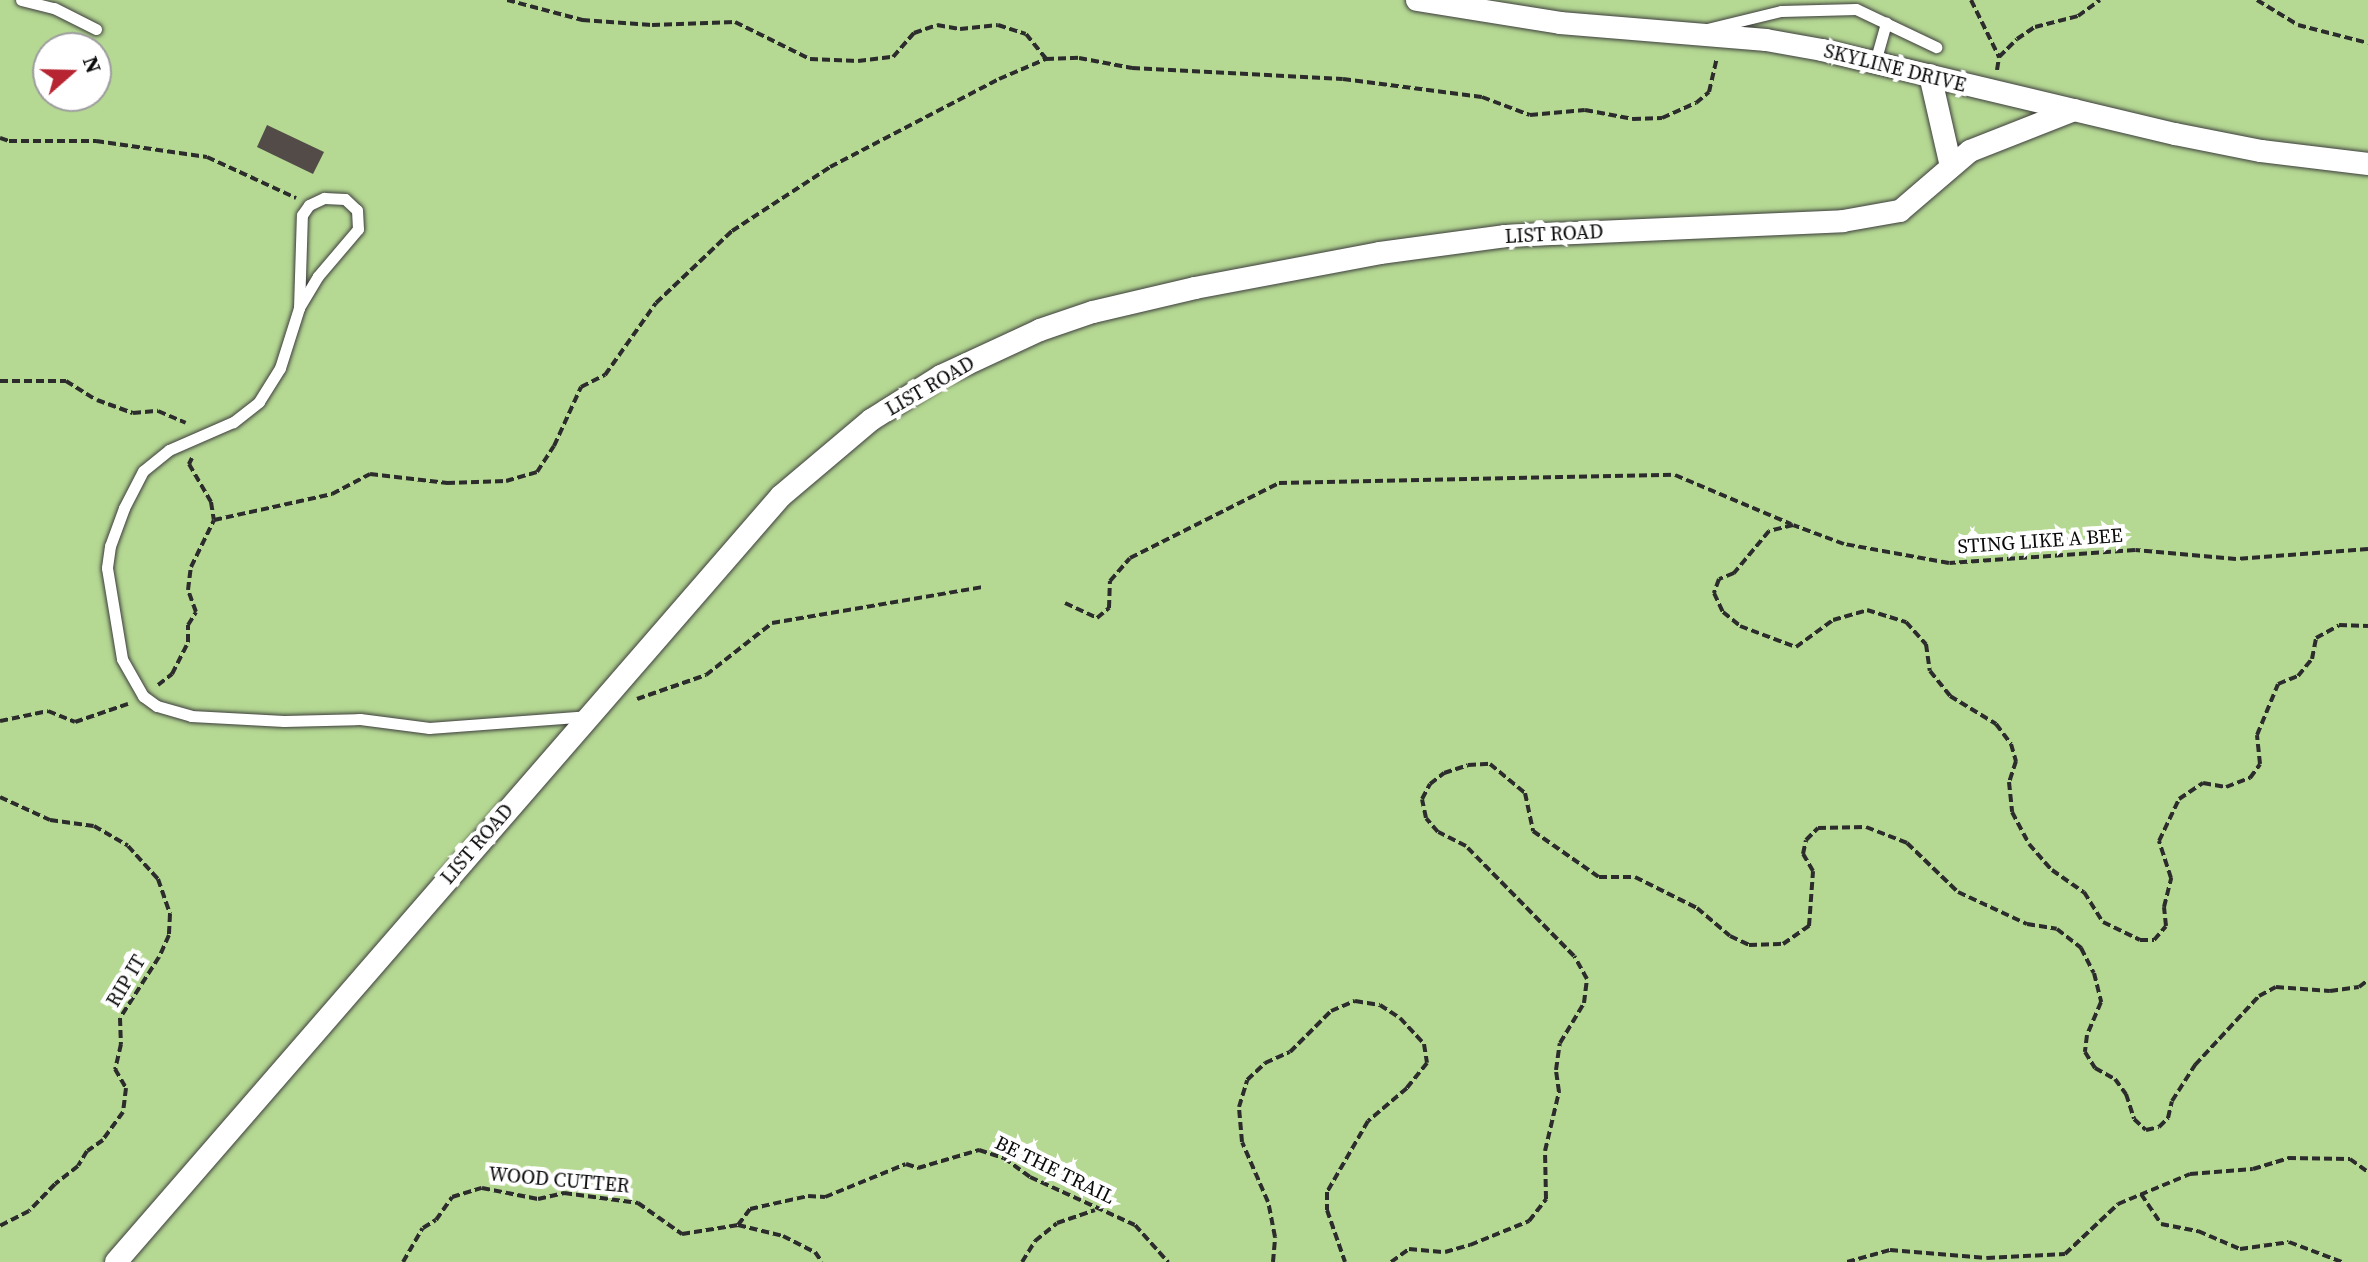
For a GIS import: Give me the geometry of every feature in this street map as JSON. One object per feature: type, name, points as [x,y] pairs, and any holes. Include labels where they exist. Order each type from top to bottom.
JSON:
[{"type":"street","name":"SKYLINE DRIVE","points":[[1417,0],[1560,23],[1687,33],[1822,50],[2261,151],[2368,164]]},
{"type":"street","points":[[1930,75],[1951,167]]},
{"type":"street","name":"LIST ROAD","points":[[116,1262],[743,538],[825,455],[871,420],[941,376],[1040,330],[1093,312],[1195,288],[1436,244],[1506,236],[1874,217],[1900,211],[1970,151],[2021,127],[2074,110]]},
{"type":"lane","points":[[21,0],[54,8],[96,29]]},
{"type":"lane","points":[[1687,33],[1781,11],[1856,9],[1936,47]]},
{"type":"lane","points":[[1875,62],[1886,23]]},
{"type":"lane","points":[[299,308],[302,215],[309,205],[334,196],[345,199],[360,218],[358,229],[318,276],[299,308],[280,368],[259,402],[233,422],[169,450],[143,471],[110,546],[107,568],[122,659],[143,696],[157,706],[191,716],[284,721],[360,719],[429,728],[588,716]]},
{"type":"path","points":[[507,0],[582,20],[652,25],[735,22],[810,59],[893,57],[914,33],[937,25],[960,29],[998,25],[1026,34],[1046,59]]},
{"type":"path","points":[[1971,0],[1999,57]]},
{"type":"path","points":[[1990,91],[1999,57],[2035,27],[2078,16],[2100,0]]},
{"type":"path","points":[[2257,0],[2298,25],[2368,43]]},
{"type":"path","points":[[214,520],[332,494],[370,474],[462,482],[506,481],[537,472],[554,446],[581,387],[605,375],[656,303],[732,231],[830,167],[999,79],[1046,59],[1079,58],[1132,68],[1343,79],[1482,97],[1530,115],[1585,110],[1633,119],[1662,118],[1696,103],[1709,92],[1723,37]]},
{"type":"path","points":[[0,138],[9,141],[96,141],[207,157],[309,205]]},
{"type":"path","points":[[0,381],[66,381],[97,400],[133,413],[158,411],[184,419],[196,437],[199,449],[189,464],[211,502],[214,520],[191,567],[188,590],[196,612],[188,625],[188,642],[172,674],[116,711],[75,722],[48,711],[0,721]]},
{"type":"path","name":"STING LIKE A BEE","points":[[1065,603],[1097,618],[1109,608],[1110,581],[1130,558],[1279,483],[1675,475],[1844,544],[1949,563],[2135,550],[2236,559],[2368,549]]},
{"type":"path","points":[[1793,525],[1769,531],[1734,573],[1719,579],[1714,593],[1723,612],[1740,626],[1796,647],[1833,620],[1867,610],[1906,622],[1926,644],[1930,671],[1950,696],[1996,724],[2011,744],[2016,761],[2009,782],[2012,812],[2029,844],[2052,870],[2084,892],[2103,922],[2140,940],[2154,940],[2166,926],[2164,907],[2171,878],[2159,841],[2179,799],[2203,783],[2226,787],[2250,778],[2260,764],[2257,735],[2278,684],[2298,676],[2312,659],[2316,638],[2339,625],[2368,626]]},
{"type":"path","points":[[632,701],[706,675],[772,623],[982,587]]},
{"type":"path","points":[[1391,1262],[1409,1249],[1445,1252],[1529,1221],[1546,1199],[1545,1151],[1559,1092],[1556,1070],[1560,1043],[1584,1003],[1587,979],[1574,956],[1466,846],[1438,832],[1426,818],[1422,799],[1430,784],[1444,773],[1468,765],[1490,764],[1525,793],[1533,831],[1599,877],[1635,877],[1697,908],[1730,936],[1749,945],[1783,944],[1809,926],[1813,871],[1803,854],[1806,840],[1818,828],[1866,827],[1907,843],[1958,892],[2027,924],[2057,929],[2081,948],[2094,973],[2101,1002],[2087,1035],[2085,1052],[2095,1068],[2115,1079],[2126,1094],[2134,1119],[2146,1130],[2159,1127],[2168,1118],[2172,1101],[2195,1065],[2259,996],[2276,987],[2330,991],[2359,987],[2368,980]]},
{"type":"path","name":"RIP IT","points":[[0,797],[50,820],[94,826],[128,846],[158,879],[170,914],[169,935],[159,957],[120,1018],[121,1044],[115,1069],[126,1088],[123,1112],[103,1140],[87,1151],[78,1166],[29,1211],[0,1226]]},
{"type":"path","points":[[1273,1262],[1275,1237],[1268,1202],[1242,1142],[1239,1107],[1247,1080],[1265,1063],[1290,1052],[1331,1011],[1355,1001],[1380,1005],[1400,1018],[1424,1044],[1427,1063],[1407,1088],[1368,1121],[1327,1192],[1327,1210],[1345,1262]]},
{"type":"path","name":"BE THE TRAIL","points":[[738,1225],[750,1209],[808,1196],[825,1197],[906,1164],[918,1168],[979,1150],[1004,1158],[1030,1177],[1096,1210],[1135,1225],[1168,1262]]},
{"type":"path","points":[[1847,1262],[1890,1250],[1987,1258],[2065,1254],[2118,1204],[2190,1174],[2253,1169],[2288,1158],[2350,1159],[2368,1172]]},
{"type":"path","name":"WOOD CUTTER","points":[[403,1262],[423,1228],[436,1220],[452,1197],[482,1188],[538,1199],[564,1193],[638,1203],[682,1234],[738,1225],[783,1236],[815,1252],[822,1262]]},
{"type":"path","points":[[2141,1194],[2161,1224],[2198,1231],[2240,1249],[2289,1242],[2342,1262]]},
{"type":"path","points":[[1022,1262],[1035,1241],[1057,1223],[1096,1210]]},
{"type":"green space","points":[[0,0],[2368,0],[2368,1262],[0,1262]]},
{"type":"building","points":[[267,125],[324,152],[313,174],[257,147]]}]
